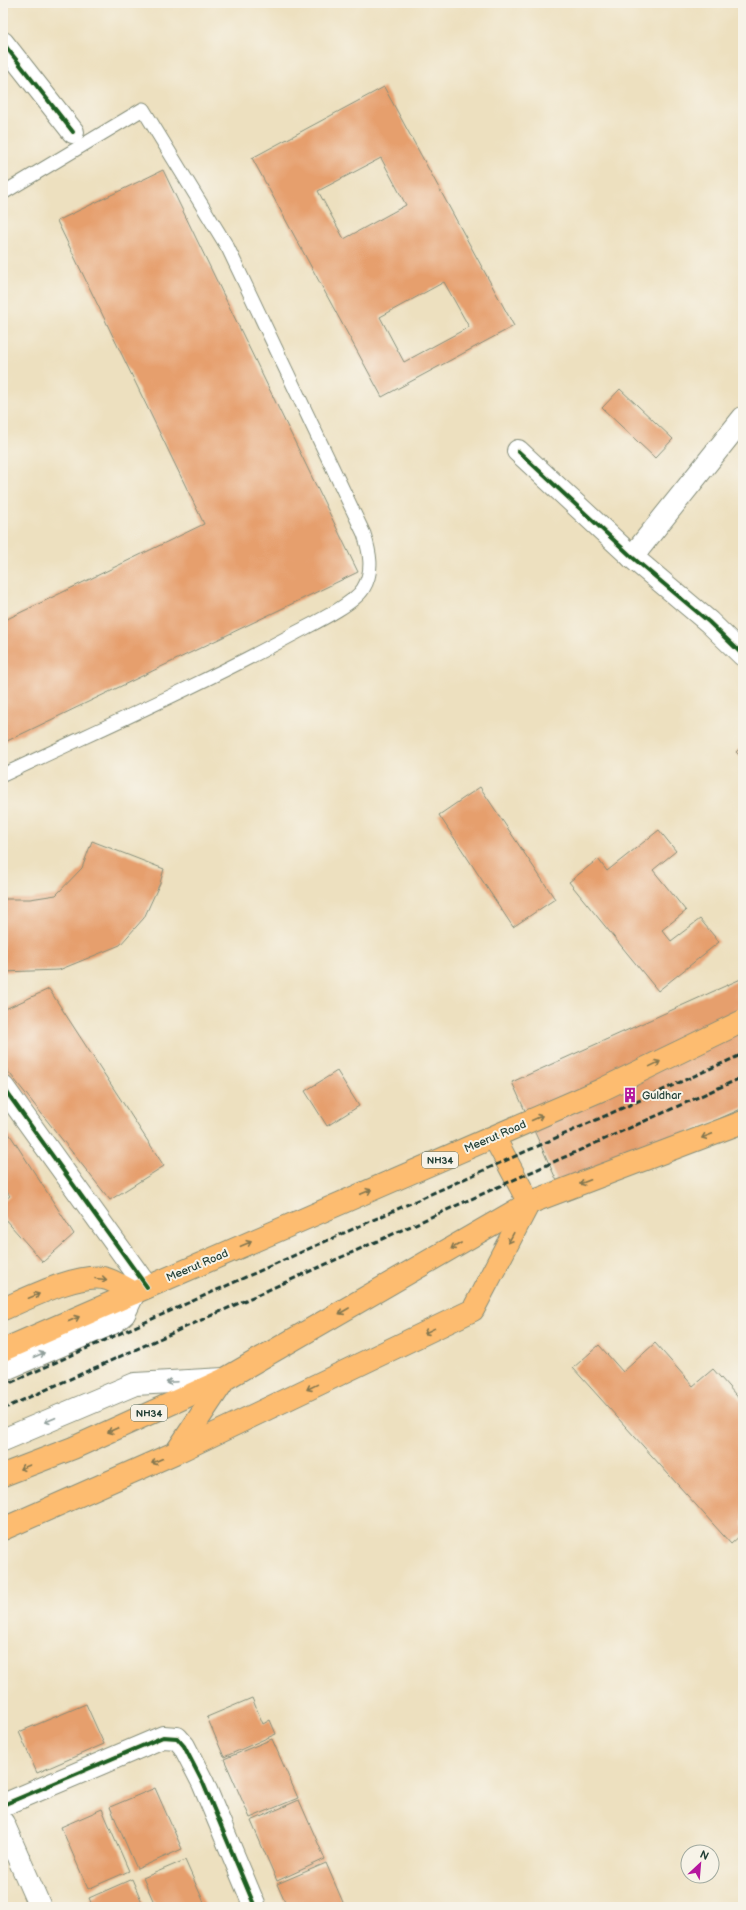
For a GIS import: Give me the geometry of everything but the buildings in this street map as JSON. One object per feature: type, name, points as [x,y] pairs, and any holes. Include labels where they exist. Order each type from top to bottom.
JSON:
[{"type":"main road","name":"Meerut Road","points":[[140,1290],[601,1090],[743,1022]]},
{"type":"main road","name":"NH34","points":[[3,1475],[73,1448],[225,1379],[529,1204],[743,1122]]},
{"type":"main road","points":[[3,1529],[177,1452],[472,1310],[529,1204],[494,1137]]},
{"type":"main road","points":[[3,1309],[42,1292],[85,1279],[103,1278],[140,1290]]},
{"type":"main road","name":"NH34","points":[[3,1350],[140,1290]]},
{"type":"main road","points":[[177,1452],[225,1379]]},
{"type":"street","points":[[3,43],[73,132]]},
{"type":"street","points":[[632,557],[743,418]]},
{"type":"street","points":[[518,451],[632,557],[709,622],[743,655]]},
{"type":"street","points":[[3,1087],[140,1290],[124,1314],[114,1323],[3,1370]]},
{"type":"street","points":[[3,1440],[135,1384],[225,1379]]},
{"type":"street","points":[[3,1805],[163,1736],[177,1738],[184,1746],[203,1783],[255,1907]]},
{"type":"street","points":[[3,1823],[40,1907]]},
{"type":"lane","points":[[3,193],[143,109],[228,248],[364,534],[370,555],[370,574],[362,590],[339,610],[229,669],[3,775]]},
{"type":"railway","points":[[3,1386],[743,1054]]},
{"type":"railway","points":[[3,1409],[743,1077]]},
{"type":"cycle path","points":[[3,43],[73,132]]},
{"type":"cycle path","points":[[518,451],[632,557],[709,622],[743,655]]},
{"type":"cycle path","points":[[3,1087],[147,1287]]},
{"type":"cycle path","points":[[3,1805],[163,1737],[177,1738],[184,1746],[203,1783],[255,1907]]},
{"type":"place","name":"Guldhar","points":[[630,1095]]}]
